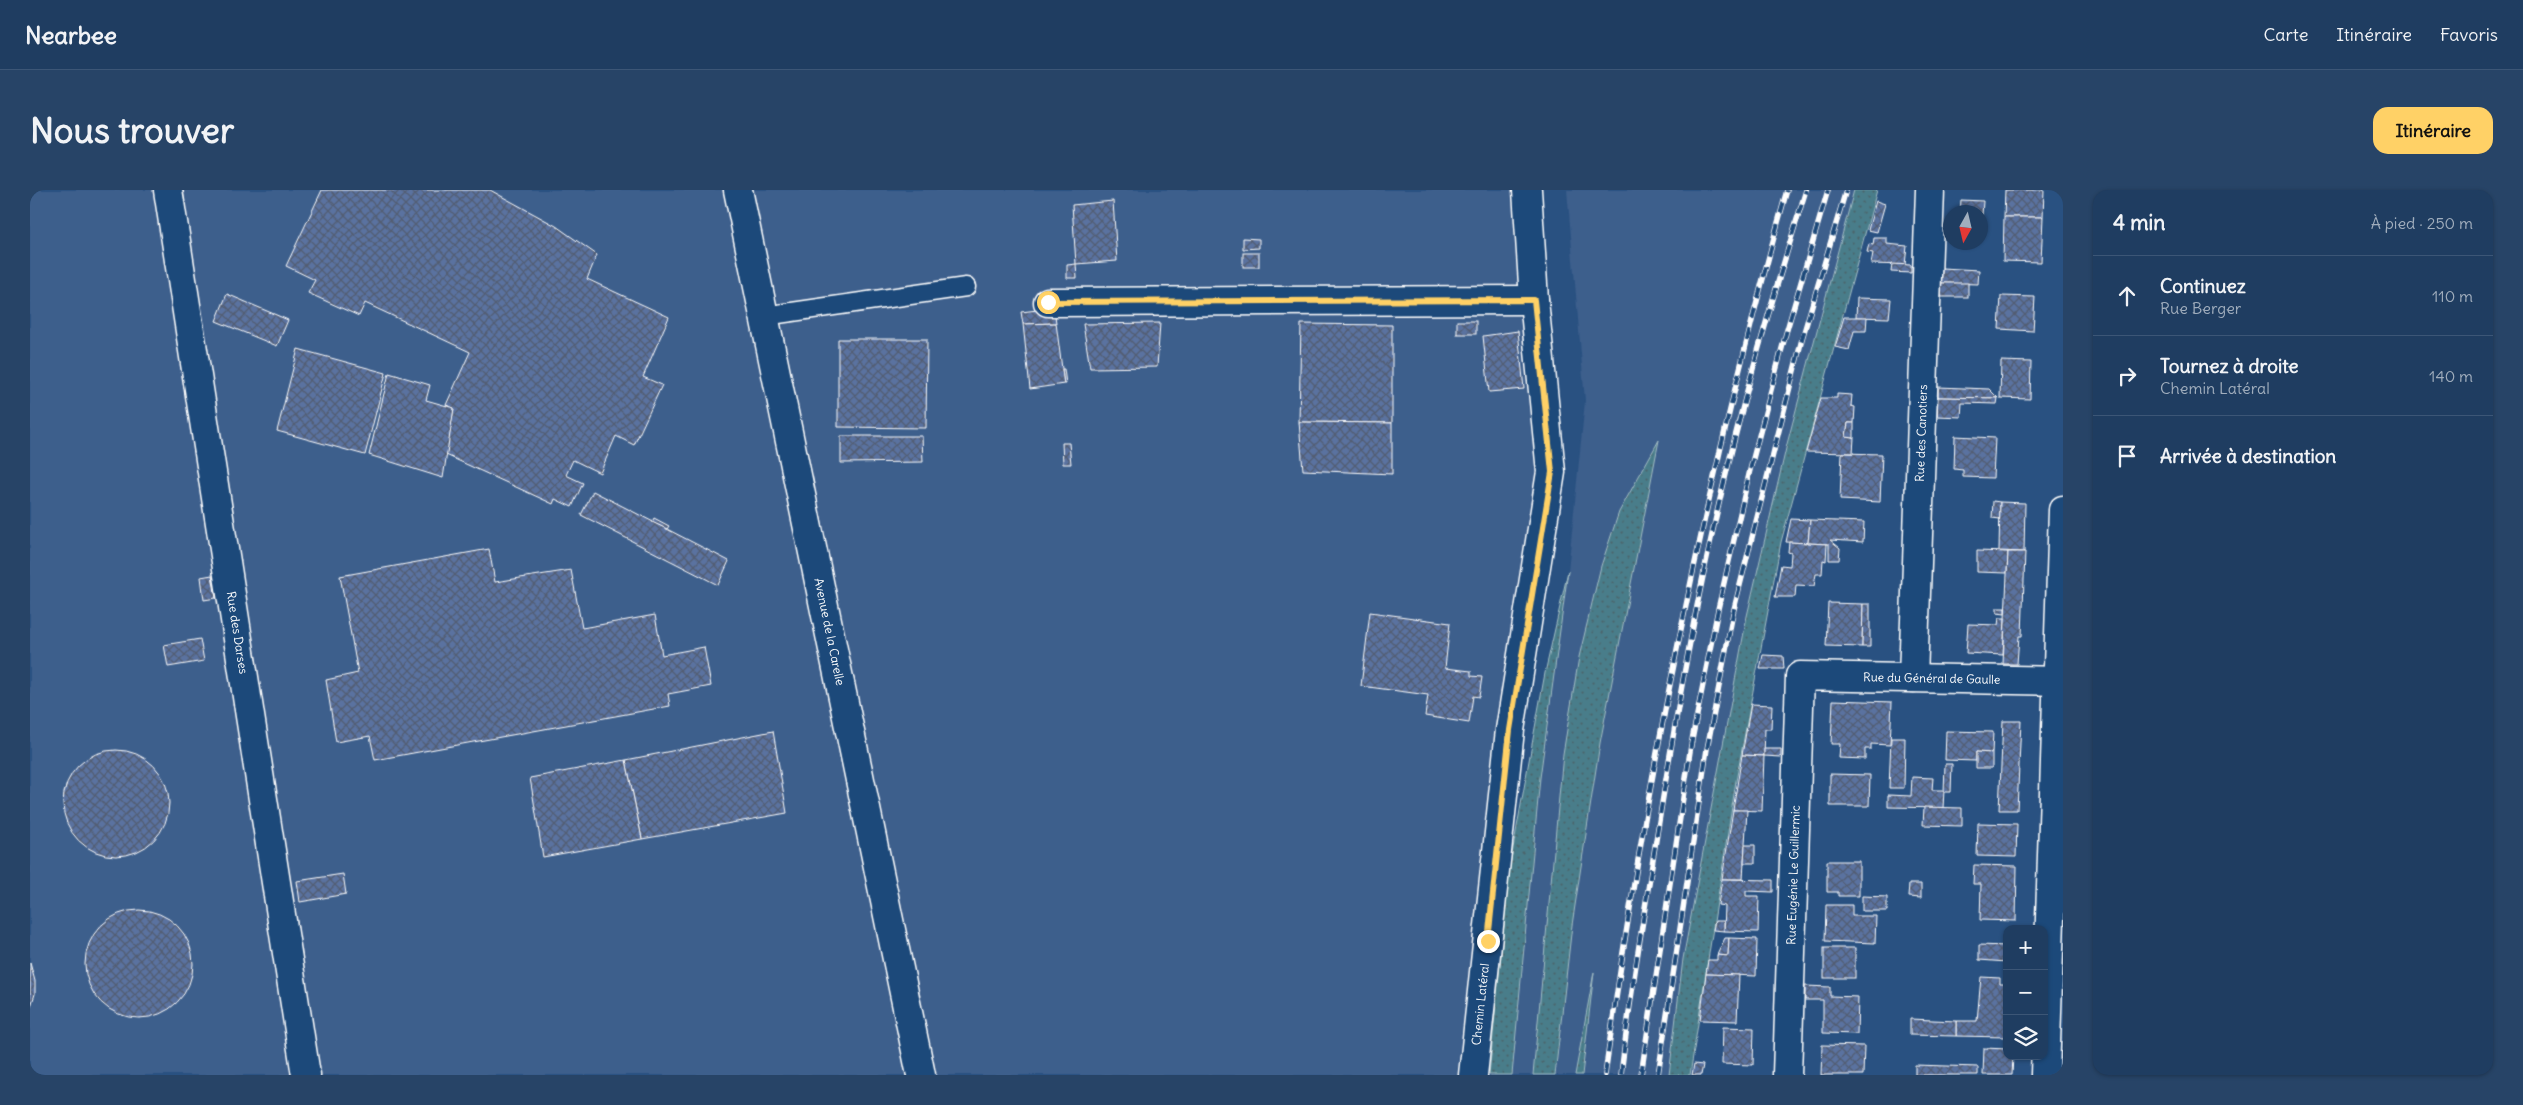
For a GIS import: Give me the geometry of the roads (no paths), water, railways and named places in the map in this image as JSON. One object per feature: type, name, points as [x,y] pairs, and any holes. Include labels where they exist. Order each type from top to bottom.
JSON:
[{"type":"street","name":"Rue des Darses","points":[[168,190],[306,1075]]},
{"type":"street","name":"Avenue de la Carelle","points":[[738,190],[921,1075]]},
{"type":"street","name":"Chemin Latéral","points":[[1473,1075],[1510,730],[1552,472],[1534,300],[1527,190]]},
{"type":"street","name":"Rue des Canotiers","points":[[1913,678],[1930,190]]},
{"type":"street","points":[[1048,302],[1534,300]]},
{"type":"street","points":[[2045,1075],[2060,681],[2063,510]]},
{"type":"street","name":"Rue du Général de Gaulle","points":[[1800,676],[2060,681]]},
{"type":"street","name":"Rue Eugénie Le Guillermic","points":[[1787,1075],[1800,676]]},
{"type":"lane","points":[[764,316],[966,287]]},
{"type":"railway","points":[[1605,1075],[1639,852],[1681,630],[1730,409],[1787,190]]},
{"type":"railway","points":[[1621,1075],[1635,967],[1669,760],[1686,661],[1716,515],[1746,396],[1806,190]]},
{"type":"railway","points":[[1641,1075],[1691,745],[1718,609],[1750,470],[1786,333],[1828,190]]},
{"type":"railway","points":[[1658,1075],[1707,749],[1733,613],[1802,339],[1846,190]]}]
